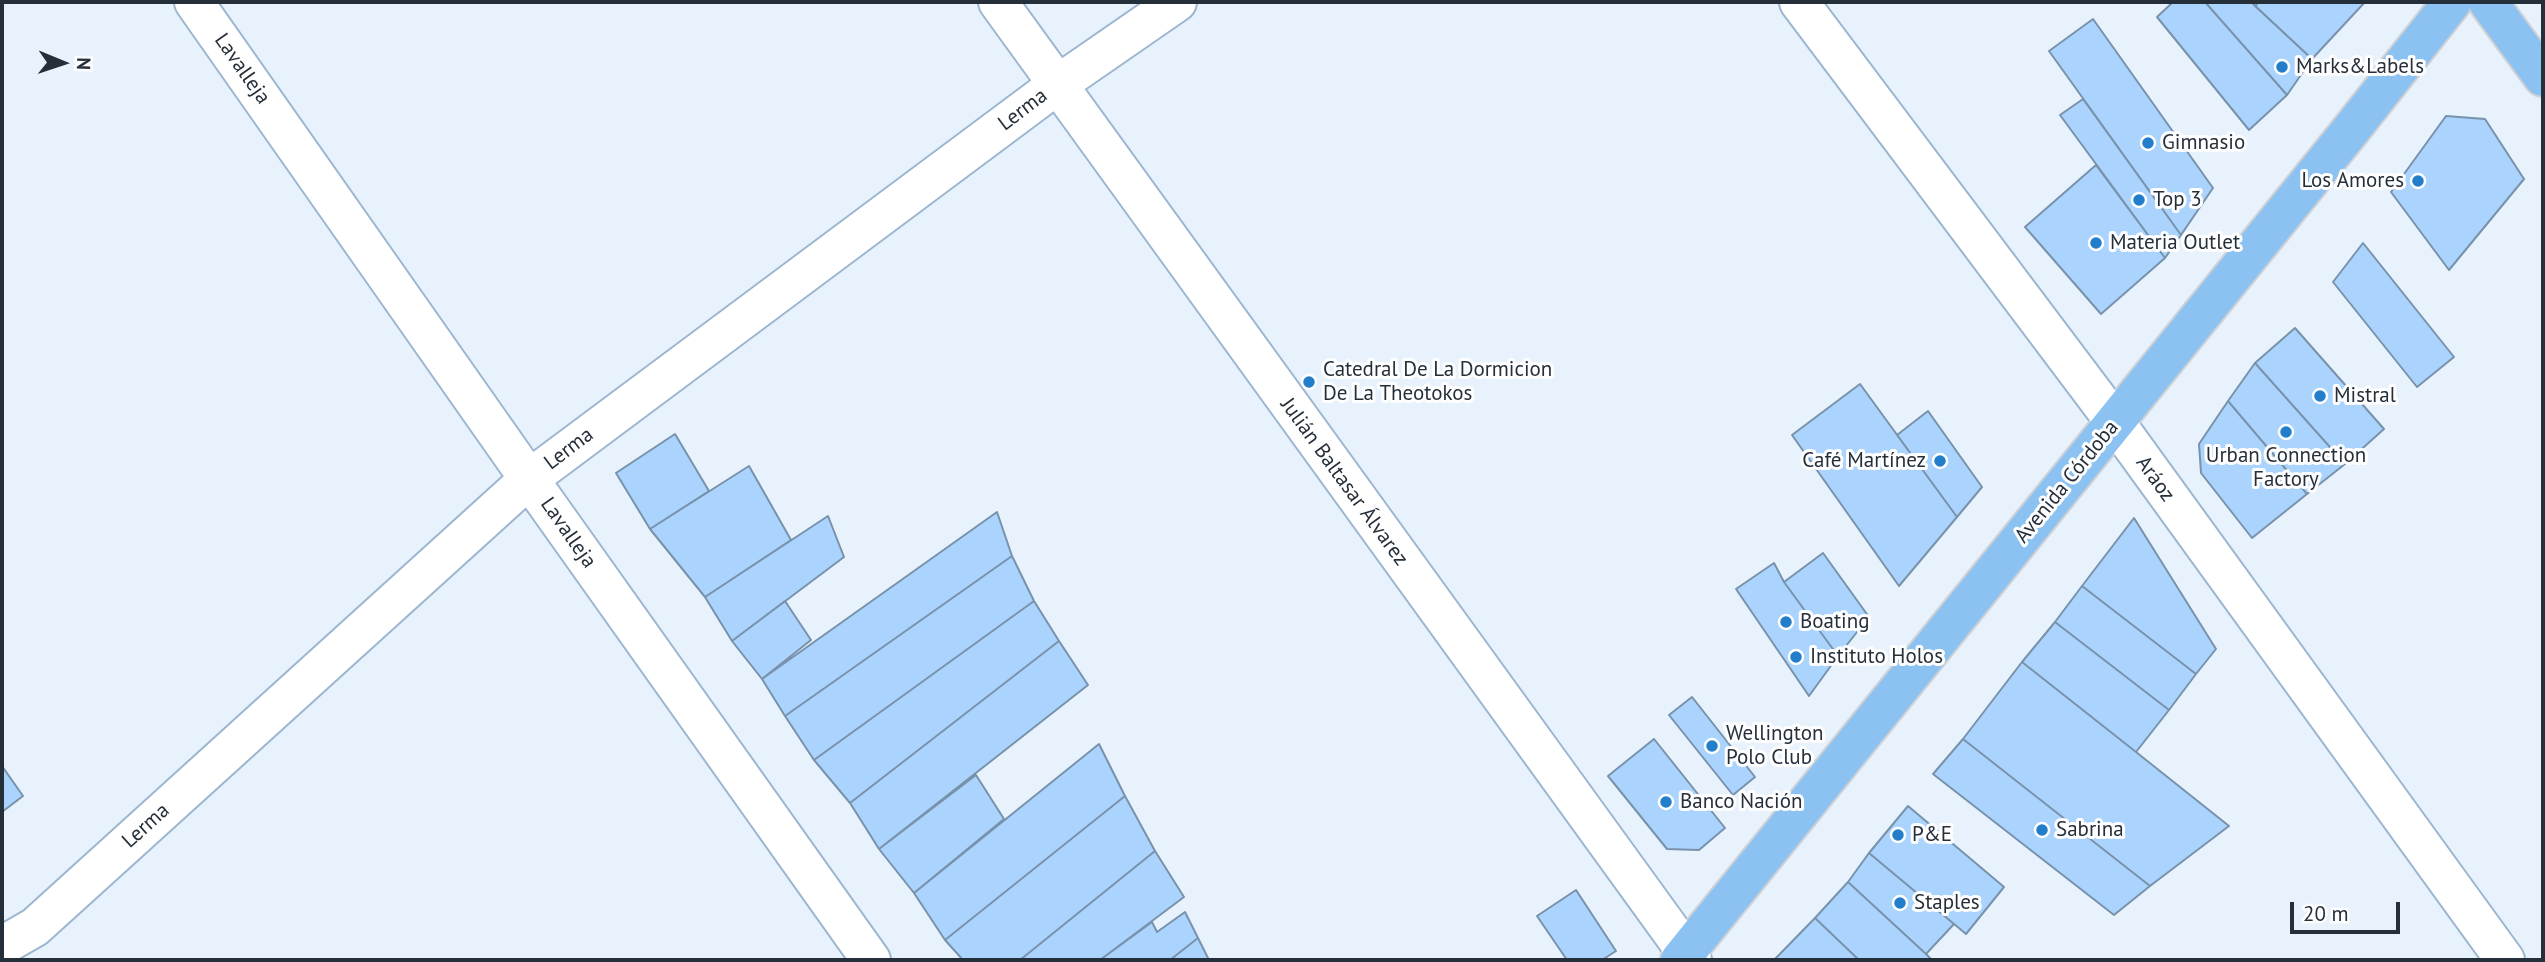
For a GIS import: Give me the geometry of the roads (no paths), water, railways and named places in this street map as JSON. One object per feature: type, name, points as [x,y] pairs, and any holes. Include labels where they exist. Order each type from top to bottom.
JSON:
[{"type":"main road","name":"Avenida Córdoba","points":[[1686,958],[2452,2]]},
{"type":"main road","points":[[2488,2],[2543,76]]},
{"type":"street","name":"Lavalleja","points":[[194,2],[871,960]]},
{"type":"street","name":"Julián Baltasar Álvarez","points":[[998,2],[1686,958]]},
{"type":"street","name":"Lerma","points":[[2,946],[35,927],[529,479],[1056,85],[1177,2]]},
{"type":"street","name":"Aráoz","points":[[1799,2],[2115,422],[2500,958]]},
{"type":"place","name":"Marks&Labels","points":[[2282,67]]},
{"type":"place","name":"Gimnasio","points":[[2148,143]]},
{"type":"place","name":"Los Amores","points":[[2418,181]]},
{"type":"place","name":"Top 3","points":[[2139,200]]},
{"type":"place","name":"Materia Outlet","points":[[2096,243]]},
{"type":"place","name":"Catedral De La Dormicion De La Theotokos","points":[[1309,382]]},
{"type":"place","name":"Mistral","points":[[2320,396]]},
{"type":"place","name":"Urban Connection Factory","points":[[2286,432]]},
{"type":"place","name":"Café Martínez","points":[[1940,461]]},
{"type":"place","name":"Boating","points":[[1786,622]]},
{"type":"place","name":"Instituto Holos","points":[[1796,657]]},
{"type":"place","name":"Wellington Polo Club","points":[[1712,746]]},
{"type":"place","name":"Banco Nación","points":[[1666,802]]},
{"type":"place","name":"Sabrina","points":[[2042,830]]},
{"type":"place","name":"P&E","points":[[1898,835]]},
{"type":"place","name":"Staples","points":[[1900,903]]}]
